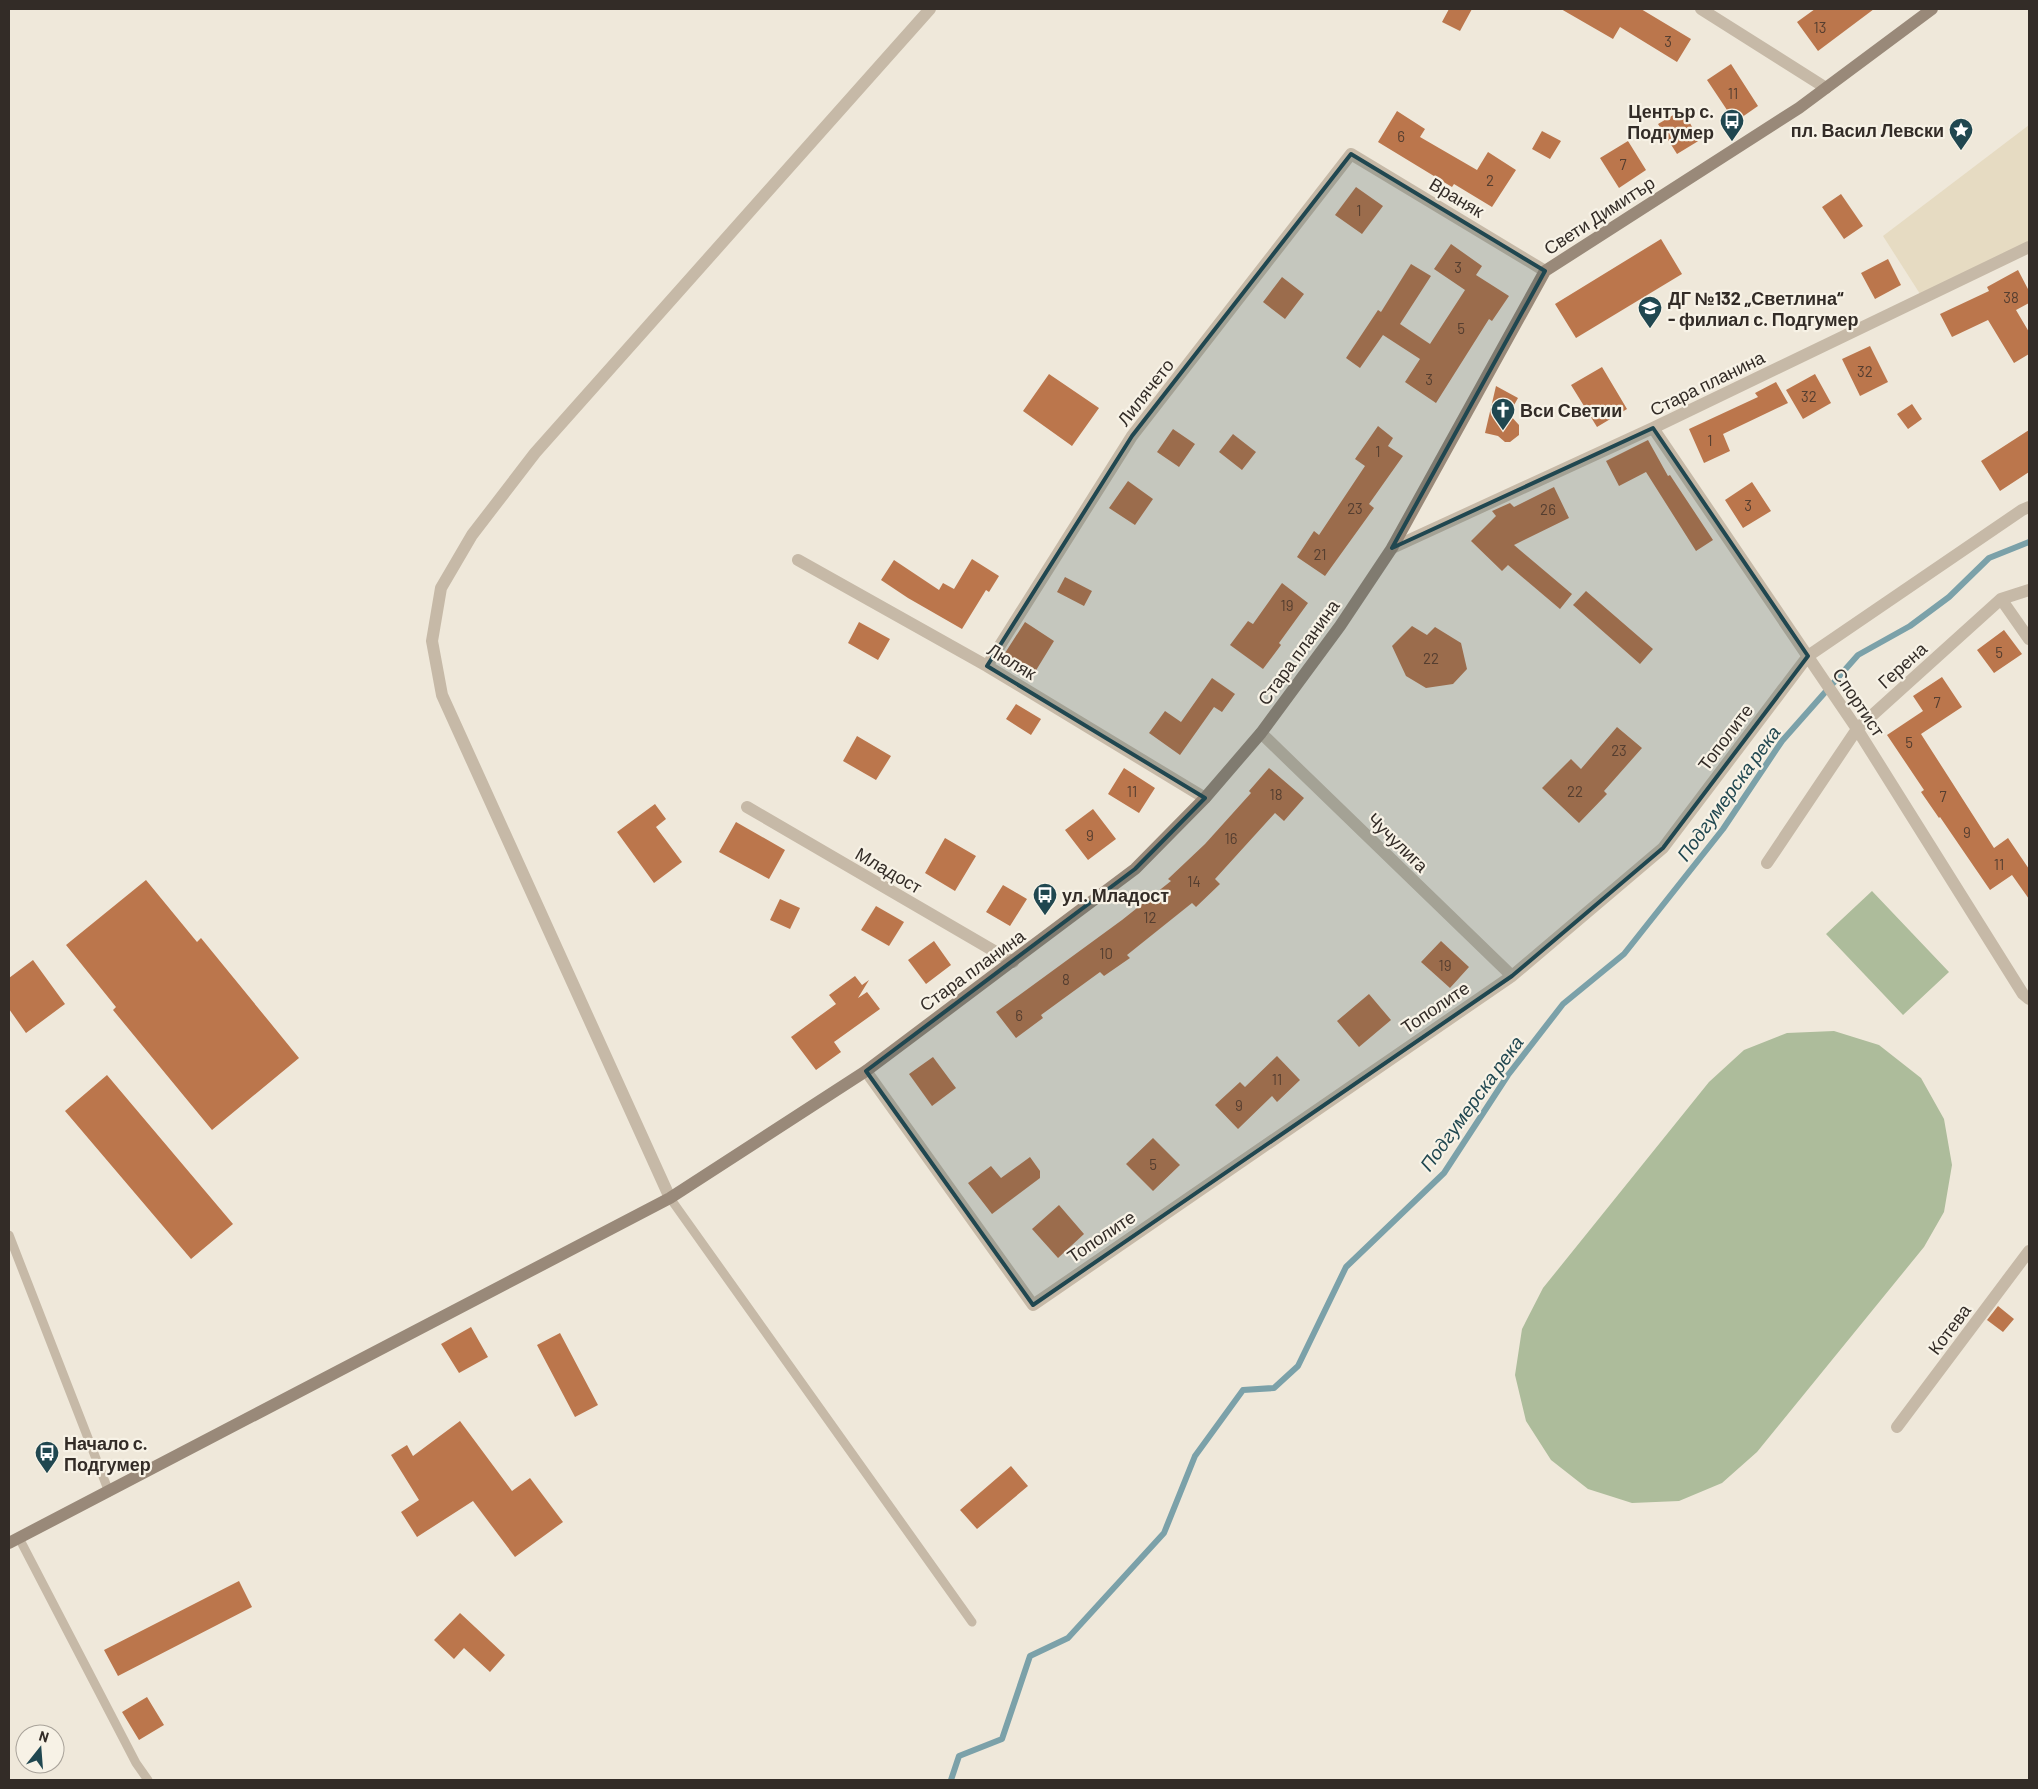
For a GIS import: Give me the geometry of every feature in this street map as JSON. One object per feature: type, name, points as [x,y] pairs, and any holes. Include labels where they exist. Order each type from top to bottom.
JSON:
[{"type":"street","points":[[670,1198],[442,695],[432,641],[441,588],[472,535],[536,453],[930,9]]},
{"type":"street","points":[[1701,9],[1826,88]]},
{"type":"street","name":"Свети Димитър","points":[[1392,548],[1545,271],[1799,108],[1932,9]]},
{"type":"street","name":"Враняк","points":[[1351,154],[1545,271]]},
{"type":"street","name":"Лилячето","points":[[987,666],[1132,436],[1351,154]]},
{"type":"street","name":"Стара планина","points":[[14,1541],[670,1198],[866,1071],[942,1013],[1014,962],[1135,869],[1205,798],[1260,734],[1340,626],[1392,548],[1653,428],[2029,247]]},
{"type":"street","name":"Спортист","points":[[1653,428],[1857,729],[2023,994],[2029,999]]},
{"type":"street","name":"Тополите","points":[[866,1071],[1033,1305],[1512,976],[1663,848],[1808,656],[2029,507]]},
{"type":"street","name":"Люляк","points":[[798,560],[987,666],[1205,798]]},
{"type":"street","name":"Герена","points":[[1767,863],[1857,729],[2001,599],[2029,590]]},
{"type":"street","points":[[2001,599],[2029,639]]},
{"type":"street","name":"Чучулига","points":[[1260,734],[1512,976]]},
{"type":"street","name":"Младост","points":[[747,807],[1014,962]]},
{"type":"street","name":"Котева","points":[[1896,1427],[2029,1251]]},
{"type":"lane","points":[[670,1198],[972,1622]]},
{"type":"lane","points":[[9,1235],[109,1492]]},
{"type":"lane","points":[[14,1541],[136,1763],[148,1780]]},
{"type":"highlighted area","points":[[1351,154],[1545,271],[1392,548],[1653,428],[1808,656],[1663,848],[1512,976],[1033,1305],[866,1071],[1135,869],[1205,798],[987,666],[1132,436]]},
{"type":"green space","points":[[1872,891],[1949,972],[1903,1015],[1826,934]]},
{"type":"green space","points":[[1834,1031],[1879,1045],[1921,1078],[1944,1119],[1952,1165],[1944,1212],[1924,1247],[1757,1452],[1722,1483],[1679,1501],[1632,1503],[1588,1489],[1551,1460],[1526,1421],[1515,1375],[1522,1329],[1543,1288],[1709,1082],[1744,1050],[1787,1033]]},
{"type":"shaded area","name":"пл. Васил Левски","points":[[2029,125],[2029,247],[1922,297],[1883,236]]},
{"type":"building","points":[[1449,9],[1472,9],[1460,31],[1442,22]]},
{"type":"building","points":[[1561,9],[1641,9],[1691,39],[1677,62],[1620,27],[1613,39]]},
{"type":"building","points":[[1815,9],[1874,9],[1818,51],[1797,22]]},
{"type":"building","points":[[1731,64],[1758,106],[1735,122],[1707,80]]},
{"type":"building","points":[[1682,110],[1700,140],[1677,154],[1658,124]]},
{"type":"building","points":[[1397,111],[1425,129],[1420,137],[1477,170],[1488,152],[1516,170],[1492,207],[1454,184],[1452,187],[1378,142]]},
{"type":"building","points":[[1542,131],[1561,141],[1550,159],[1532,149]]},
{"type":"building","points":[[1628,141],[1646,170],[1619,188],[1600,158]]},
{"type":"building","points":[[1356,187],[1383,206],[1362,234],[1335,215]]},
{"type":"building","points":[[1841,194],[1863,226],[1844,239],[1822,207]]},
{"type":"building","points":[[1661,239],[1682,274],[1576,338],[1555,304]]},
{"type":"building","points":[[1451,244],[1482,266],[1476,275],[1509,296],[1492,321],[1489,319],[1436,403],[1405,382],[1420,359],[1383,335],[1360,368],[1346,358],[1378,310],[1381,312],[1411,264],[1431,276],[1400,324],[1430,344],[1465,290],[1434,269]]},
{"type":"building","points":[[1888,259],[1901,285],[1875,299],[1861,273]]},
{"type":"building","points":[[2018,270],[2029,291],[2029,303],[2016,310],[2029,332],[2029,354],[2014,363],[1988,320],[1952,337],[1940,314],[1989,291],[1987,287]]},
{"type":"building","points":[[1282,277],[1304,294],[1285,319],[1263,302]]},
{"type":"building","points":[[1870,346],[1888,382],[1860,396],[1842,359]]},
{"type":"building","points":[[1602,367],[1627,409],[1597,427],[1571,385]]},
{"type":"building","points":[[1049,374],[1099,408],[1072,446],[1023,411]]},
{"type":"building","points":[[1815,374],[1831,403],[1803,419],[1786,390]]},
{"type":"building","points":[[1776,382],[1788,403],[1723,434],[1730,451],[1704,463],[1689,429],[1758,397],[1755,393]]},
{"type":"building","points":[[1496,386],[1518,398],[1509,414],[1519,425],[1519,435],[1510,442],[1505,442],[1498,436],[1485,433]]},
{"type":"building","points":[[1912,404],[1922,419],[1908,429],[1897,414]]},
{"type":"building","points":[[1378,426],[1393,438],[1388,446],[1403,456],[1369,504],[1374,508],[1325,576],[1297,557],[1314,531],[1319,535],[1365,466],[1355,459]]},
{"type":"building","points":[[1173,429],[1195,444],[1179,467],[1157,452]]},
{"type":"building","points":[[2029,430],[2029,472],[2000,491],[1981,461]]},
{"type":"building","points":[[1233,434],[1256,452],[1242,470],[1219,452]]},
{"type":"building","points":[[1648,440],[1668,476],[1670,475],[1713,540],[1696,551],[1646,472],[1619,486],[1606,461]]},
{"type":"building","points":[[1128,481],[1153,499],[1135,525],[1109,508]]},
{"type":"building","points":[[1752,482],[1771,511],[1743,528],[1725,500]]},
{"type":"building","points":[[1554,487],[1569,518],[1514,545],[1572,594],[1560,609],[1508,565],[1502,571],[1471,541],[1496,516],[1492,511],[1510,503],[1514,507]]},
{"type":"building","points":[[972,559],[999,576],[989,592],[986,590],[962,629],[881,580],[894,560],[939,590],[943,583],[954,589]]},
{"type":"building","points":[[1065,577],[1092,591],[1084,606],[1057,592]]},
{"type":"building","points":[[1282,583],[1308,603],[1263,669],[1230,645],[1248,621],[1253,624]]},
{"type":"building","points":[[1586,591],[1653,649],[1640,664],[1573,605]]},
{"type":"building","points":[[859,622],[890,639],[878,660],[848,643]]},
{"type":"building","points":[[1025,622],[1054,641],[1035,672],[1005,653]]},
{"type":"building","points":[[1412,626],[1427,635],[1435,627],[1461,643],[1467,669],[1453,684],[1426,688],[1406,676],[1392,646]]},
{"type":"building","points":[[2004,630],[2022,654],[1994,673],[1977,650]]},
{"type":"building","points":[[1942,677],[1962,707],[1921,734],[1994,848],[2008,838],[2029,869],[2029,899],[2012,875],[1990,890],[1921,792],[1924,790],[1887,735],[1923,711],[1913,696]]},
{"type":"building","points":[[1212,678],[1235,694],[1222,712],[1214,707],[1180,755],[1149,733],[1165,711],[1181,722]]},
{"type":"building","points":[[1016,704],[1041,719],[1031,735],[1006,719]]},
{"type":"building","points":[[1617,727],[1642,748],[1604,791],[1607,794],[1579,823],[1542,788],[1571,759],[1581,769]]},
{"type":"building","points":[[857,736],[891,756],[876,780],[843,761]]},
{"type":"building","points":[[1124,768],[1155,788],[1139,813],[1108,794]]},
{"type":"building","points":[[1269,768],[1304,798],[1284,821],[1275,813],[1215,879],[1220,884],[1196,907],[1192,903],[1127,955],[1130,958],[1104,976],[1100,972],[1041,1015],[1043,1018],[1016,1038],[996,1012],[1122,920],[1171,881],[1168,879],[1205,844],[1251,793],[1249,791]]},
{"type":"building","points":[[655,804],[666,819],[656,827],[682,862],[654,883],[617,832]]},
{"type":"building","points":[[1093,809],[1116,839],[1088,860],[1065,830]]},
{"type":"building","points":[[736,822],[785,850],[769,879],[719,852]]},
{"type":"building","points":[[945,838],[976,856],[955,891],[925,873]]},
{"type":"building","points":[[146,880],[197,942],[201,938],[299,1058],[212,1130],[113,1010],[116,1007],[66,945]]},
{"type":"building","points":[[1003,885],[1027,899],[1010,926],[986,912]]},
{"type":"building","points":[[780,899],[800,908],[790,929],[770,920]]},
{"type":"building","points":[[876,906],[904,922],[889,946],[861,930]]},
{"type":"building","points":[[934,941],[951,965],[926,984],[908,960]]},
{"type":"building","points":[[1441,941],[1469,967],[1450,988],[1421,962]]},
{"type":"building","points":[[33,960],[65,1004],[26,1033],[9,1009],[9,978]]},
{"type":"building","points":[[855,976],[862,985],[869,980],[858,998],[867,992],[880,1009],[834,1042],[841,1052],[816,1070],[791,1037],[836,1004],[829,995]]},
{"type":"building","points":[[1369,994],[1391,1020],[1359,1047],[1337,1021]]},
{"type":"building","points":[[1277,1056],[1300,1080],[1277,1102],[1272,1096],[1238,1129],[1215,1105],[1240,1082],[1245,1087]]},
{"type":"building","points":[[933,1057],[956,1088],[932,1106],[909,1074]]},
{"type":"building","points":[[107,1075],[233,1224],[191,1259],[65,1111]]},
{"type":"building","points":[[1153,1138],[1180,1165],[1153,1191],[1126,1164]]},
{"type":"building","points":[[1030,1157],[1040,1171],[1040,1178],[992,1214],[968,1183],[991,1166],[1001,1178]]},
{"type":"building","points":[[1059,1205],[1084,1234],[1058,1258],[1032,1229]]},
{"type":"building","points":[[1998,1306],[2014,1319],[2003,1332],[1987,1320]]},
{"type":"building","points":[[471,1327],[488,1357],[459,1373],[441,1344]]},
{"type":"building","points":[[560,1333],[598,1405],[575,1417],[537,1345]]},
{"type":"building","points":[[460,1421],[512,1491],[530,1478],[563,1522],[515,1557],[473,1501],[417,1537],[401,1512],[419,1500],[391,1455],[407,1445],[413,1456]]},
{"type":"building","points":[[1011,1466],[1028,1486],[977,1529],[960,1510]]},
{"type":"building","points":[[239,1581],[252,1607],[118,1676],[104,1650]]},
{"type":"building","points":[[460,1613],[505,1655],[490,1672],[464,1648],[454,1659],[434,1640]]},
{"type":"building","points":[[147,1697],[164,1725],[139,1740],[122,1712]]},
{"type":"waterway","name":"Подгумерска река","points":[[951,1780],[959,1756],[1002,1739],[1030,1656],[1068,1638],[1164,1533],[1195,1456],[1243,1390],[1274,1388],[1298,1366],[1346,1267],[1444,1173],[1508,1075],[1563,1004],[1624,954],[1723,829],[1782,741],[1858,655],[1910,626],[1949,597],[1989,558],[2029,542]]},
{"type":"place","name":"Център с. Подгумер","points":[[1732,142]]},
{"type":"place","name":"пл. Васил Левски","points":[[1961,151]]},
{"type":"place","name":"ДГ №132 „Светлина“ - филиал с. Подгумер","points":[[1650,329]]},
{"type":"place","name":"Вси Светии","points":[[1503,431]]},
{"type":"place","name":"ул. Младост","points":[[1045,916]]},
{"type":"place","name":"Начало с. Подгумер","points":[[47,1474]]}]
